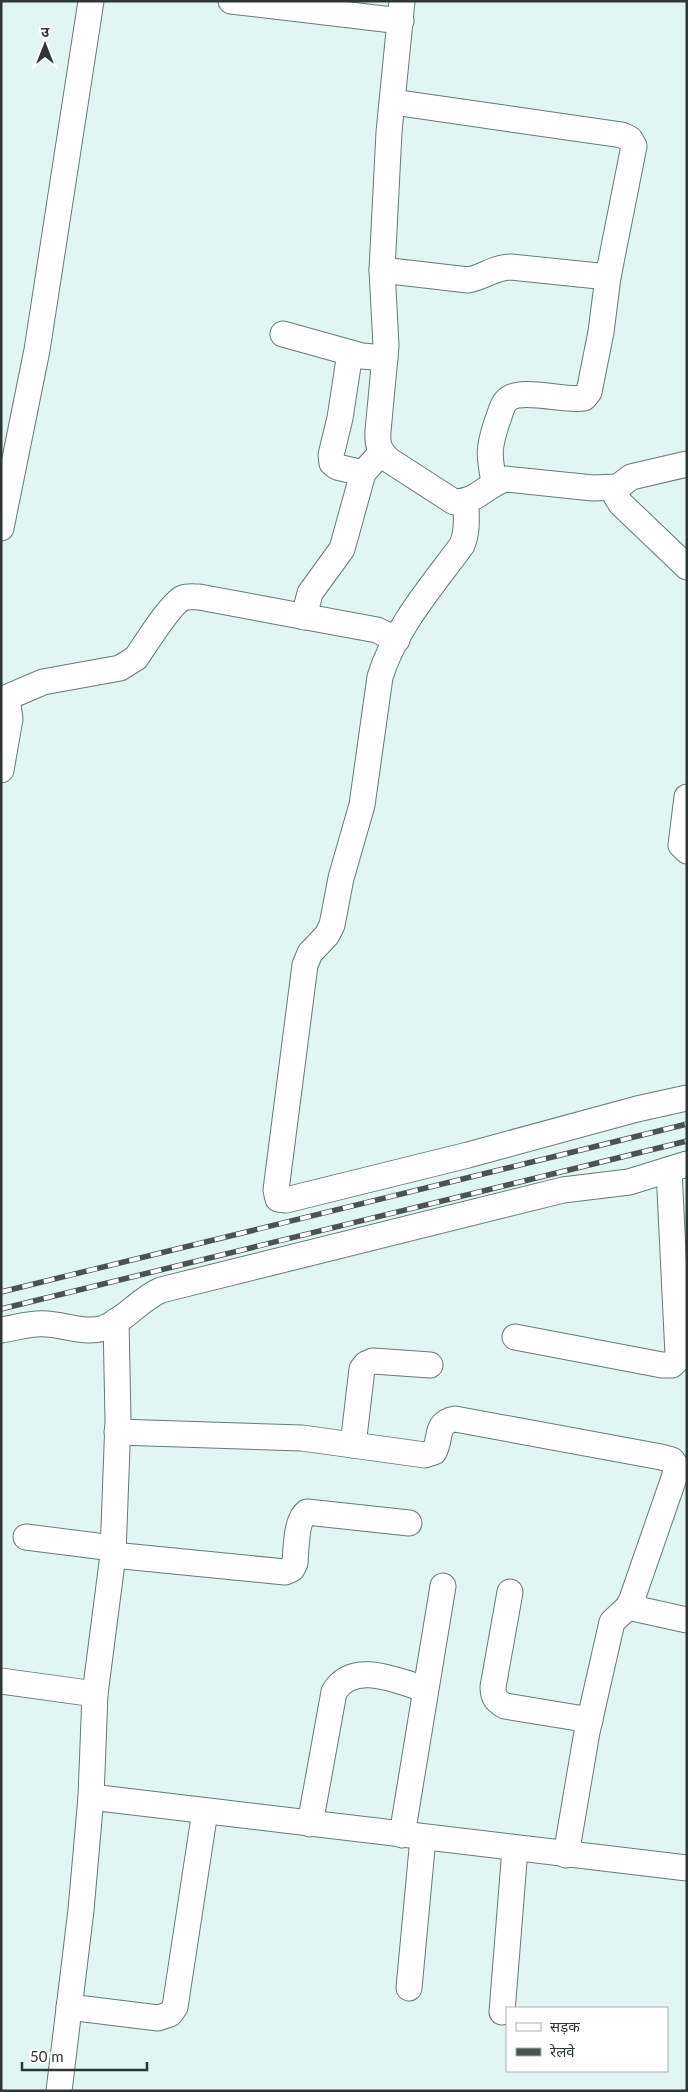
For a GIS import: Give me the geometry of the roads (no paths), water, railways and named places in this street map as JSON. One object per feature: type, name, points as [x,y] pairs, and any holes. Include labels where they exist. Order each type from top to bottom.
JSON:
[{"type":"street","points":[[1,528],[36,350],[91,1]]},
{"type":"street","points":[[231,1],[402,11],[394,102],[389,132],[382,270],[386,327],[378,431],[381,453],[454,502],[466,502],[476,498],[494,482],[506,478],[593,488],[618,487],[631,477],[687,464]]},
{"type":"street","points":[[394,102],[622,135],[630,139],[634,146],[608,277],[601,332],[589,392],[584,398],[575,400],[523,394],[512,396],[504,402],[490,443],[489,453],[494,482]]},
{"type":"street","points":[[382,270],[468,280],[479,278],[502,267],[608,277]]},
{"type":"street","points":[[283,334],[373,358],[385,358]]},
{"type":"street","points":[[350,352],[340,418],[331,456],[332,463],[337,467],[363,473]]},
{"type":"street","points":[[304,617],[310,594],[342,549],[363,473],[381,453]]},
{"type":"street","points":[[618,487],[616,496],[621,504],[687,567]]},
{"type":"street","points":[[466,502],[467,526],[462,545],[407,621],[396,640],[380,677],[362,805],[341,878],[332,925],[328,935],[310,953],[305,965],[276,1190],[278,1199],[286,1200],[468,1155],[637,1109],[687,1098]]},
{"type":"street","points":[[1,770],[10,719],[4,699],[43,682],[120,668],[130,663],[136,658],[173,606],[181,599],[199,597],[376,630],[396,640]]},
{"type":"street","points":[[687,797],[681,838],[681,845],[687,851]]},
{"type":"street","points":[[1,1330],[45,1323],[94,1330],[116,1321],[150,1295],[161,1290],[564,1190],[630,1182],[678,1167],[681,1302],[676,1361],[672,1365],[515,1337]]},
{"type":"street","points":[[59,2091],[81,1910],[91,1797],[96,1694],[113,1552],[117,1432],[116,1321]]},
{"type":"street","points":[[353,1445],[362,1369],[366,1364],[373,1361],[430,1365]]},
{"type":"street","points":[[117,1432],[302,1438],[425,1454],[434,1452],[438,1446],[441,1427],[447,1421],[455,1419],[661,1456],[682,1466],[628,1607],[612,1622],[590,1720],[566,1855]]},
{"type":"street","points":[[26,1537],[113,1552],[285,1572],[292,1569],[295,1563],[300,1521],[302,1515],[307,1512],[409,1523]]},
{"type":"street","points":[[409,1988],[413,1836],[425,1689],[442,1586]]},
{"type":"street","points":[[510,1592],[493,1687],[496,1701],[505,1706],[590,1720]]},
{"type":"street","points":[[628,1607],[687,1620]]},
{"type":"street","points":[[310,1824],[334,1692],[339,1683],[350,1676],[362,1674],[425,1689]]},
{"type":"street","points":[[1,1681],[96,1694]]},
{"type":"street","points":[[91,1797],[687,1868]]},
{"type":"street","points":[[69,2006],[158,2018],[170,2014],[175,2006],[204,1811]]},
{"type":"street","points":[[502,2012],[515,1849]]},
{"type":"railway","points":[[1,1292],[687,1124]]},
{"type":"railway","points":[[1,1309],[687,1141]]}]
